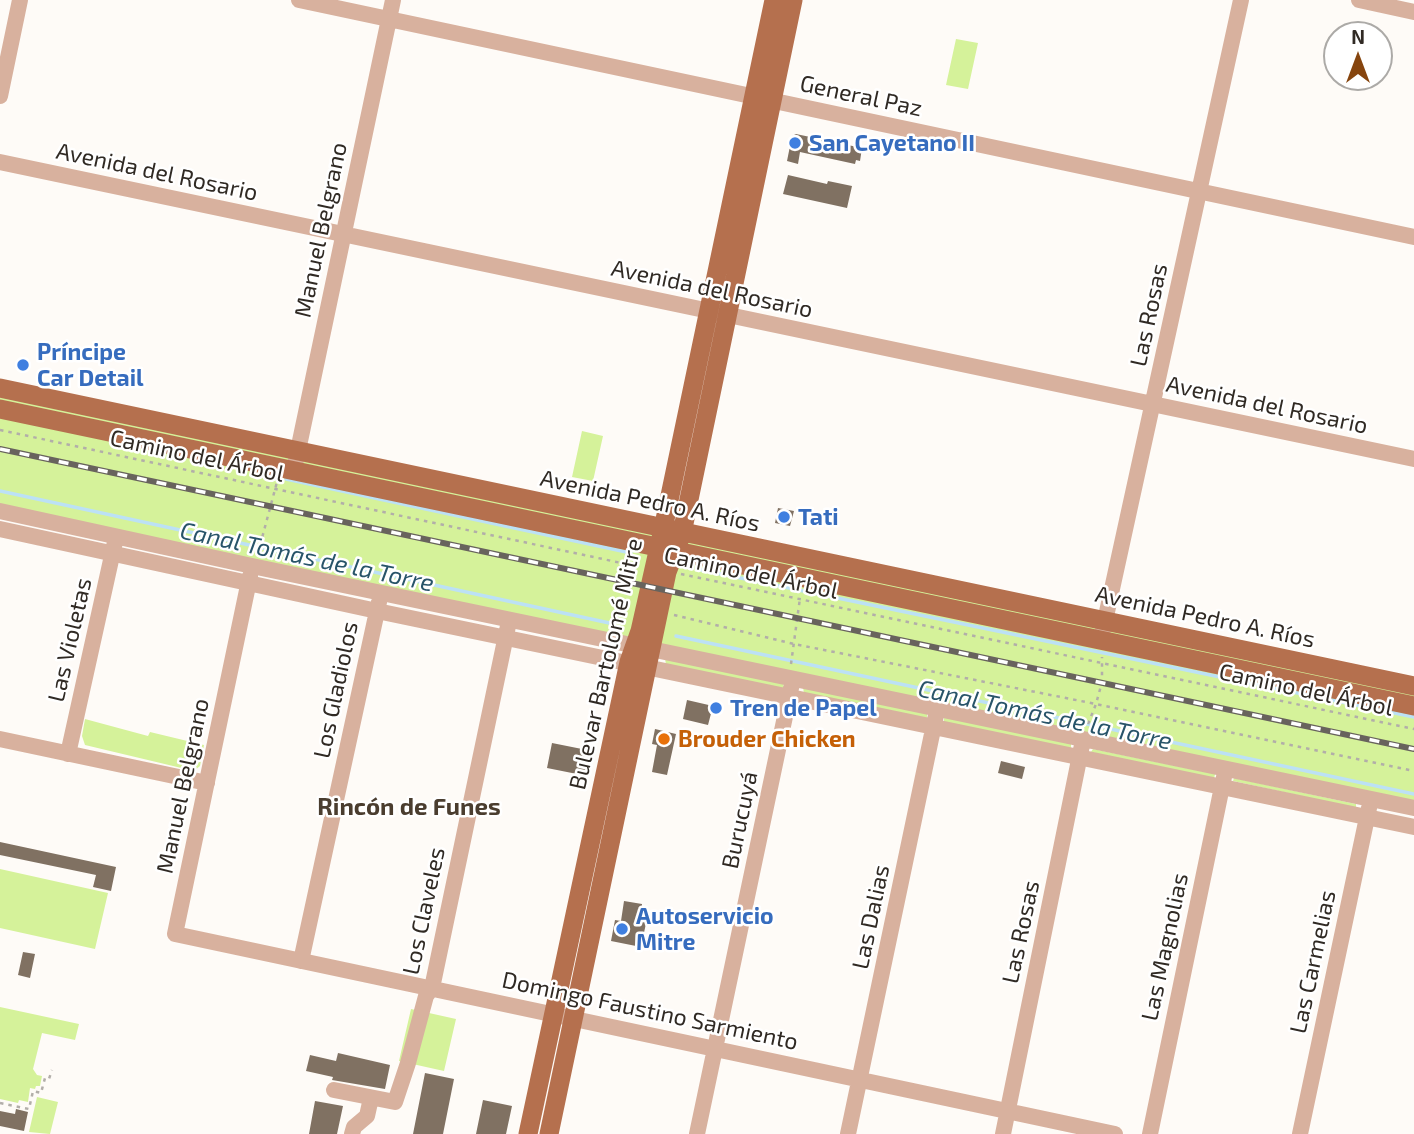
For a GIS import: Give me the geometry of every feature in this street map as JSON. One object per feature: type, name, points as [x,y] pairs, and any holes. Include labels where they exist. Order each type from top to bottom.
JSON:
[{"type":"main road","name":"Bulevar Bartolomé Mitre","points":[[763,99],[774,0]]},
{"type":"main road","name":"Bulevar Bartolomé Mitre","points":[[528,1134],[660,570],[670,540],[763,99],[793,0]]},
{"type":"main road","name":"Avenida Pedro A. Ríos","points":[[0,388],[291,463]]},
{"type":"main road","name":"Avenida Pedro A. Ríos","points":[[0,409],[291,463],[670,540],[1103,639],[1414,706]]},
{"type":"main road","name":"Bulevar Bartolomé Mitre","points":[[550,1134],[641,656],[659,611],[660,570]]},
{"type":"main road","name":"Avenida Pedro A. Ríos","points":[[1103,639],[1414,686]]},
{"type":"street","points":[[0,96],[20,0]]},
{"type":"street","name":"General Paz","points":[[299,0],[1414,237]]},
{"type":"street","name":"Manuel Belgrano","points":[[291,463],[344,234],[393,0]]},
{"type":"street","name":"Las Rosas","points":[[1103,639],[1241,0]]},
{"type":"street","points":[[1359,0],[1414,12]]},
{"type":"street","name":"Avenida del Rosario","points":[[0,162],[1414,459]]},
{"type":"street","points":[[0,511],[116,537],[255,559],[381,592],[509,620],[790,695],[936,717],[1085,734],[1226,769],[1414,808]]},
{"type":"street","points":[[0,529],[377,611],[506,636],[641,656],[792,673],[936,717],[1080,756],[1414,827]]},
{"type":"street","name":"Las Violetas","points":[[68,754],[116,537]]},
{"type":"street","name":"Manuel Belgrano","points":[[175,934],[255,559]]},
{"type":"street","name":"Los Gladiolos","points":[[301,961],[381,592]]},
{"type":"street","name":"Los Claveles","points":[[370,1098],[395,1102],[426,996],[432,988],[509,620]]},
{"type":"street","name":"Burucuyá","points":[[697,1134],[790,695],[792,673]]},
{"type":"street","name":"Las Dalias","points":[[848,1134],[936,717]]},
{"type":"street","name":"Las Rosas","points":[[1003,1134],[1085,734]]},
{"type":"street","points":[[0,739],[207,783]]},
{"type":"street","name":"Las Magnolias","points":[[1150,1134],[1226,769]]},
{"type":"street","name":"Las Carmelias","points":[[1300,1134],[1371,799]]},
{"type":"street","name":"Domingo Faustino Sarmiento","points":[[175,934],[1115,1134]]},
{"type":"street","points":[[334,1090],[370,1098],[367,1116],[354,1126],[352,1134]]},
{"type":"path","name":"Camino del Árbol","points":[[0,430],[1414,729]]},
{"type":"path","points":[[255,559],[276,489],[291,463]]},
{"type":"path","points":[[792,673],[801,592]]},
{"type":"path","points":[[659,611],[794,644],[1414,771]]},
{"type":"path","points":[[1085,734],[1102,682],[1103,639]]},
{"type":"path","points":[[0,1103],[29,1109],[33,1091],[41,1093],[44,1078],[49,1079],[52,1070]]},
{"type":"green space","points":[[956,39],[978,43],[968,89],[946,85]]},
{"type":"green space","points":[[0,388],[1414,686],[1414,808],[0,511]]},
{"type":"green space","points":[[582,431],[603,436],[593,481],[572,477]]},
{"type":"green space","points":[[665,658],[784,683],[783,688],[666,665]]},
{"type":"green space","points":[[803,687],[927,714],[927,718],[804,694]]},
{"type":"green space","points":[[944,717],[1071,744],[1071,748],[944,724]]},
{"type":"green space","points":[[85,719],[148,736],[150,732],[204,745],[200,766],[194,771],[85,745],[82,736]]},
{"type":"green space","points":[[1093,749],[1215,774],[1214,779],[1091,752]]},
{"type":"green space","points":[[1234,778],[1356,804],[1356,808],[1233,781]]},
{"type":"green space","points":[[0,869],[108,893],[95,949],[0,928]]},
{"type":"green space","points":[[0,1007],[79,1024],[75,1040],[42,1033],[33,1069],[37,1075],[42,1076],[40,1086],[30,1088],[28,1102],[0,1099]]},
{"type":"green space","points":[[411,1009],[456,1019],[444,1071],[399,1061]]},
{"type":"green space","points":[[37,1097],[58,1102],[50,1134],[29,1132]]},
{"type":"building","points":[[796,134],[862,148],[860,161],[856,160],[855,164],[800,152],[798,164],[787,161],[792,136]]},
{"type":"building","points":[[788,175],[827,184],[828,181],[852,186],[847,208],[783,194]]},
{"type":"building","name":"Tati","points":[[778,508],[794,511],[790,526],[775,523]]},
{"type":"building","points":[[687,700],[713,706],[708,725],[683,719]]},
{"type":"building","points":[[655,729],[676,734],[667,775],[652,772],[657,745],[652,744]]},
{"type":"building","points":[[552,743],[592,751],[587,776],[547,768]]},
{"type":"building","points":[[1001,761],[1025,767],[1022,779],[998,773]]},
{"type":"building","points":[[0,842],[116,867],[111,891],[93,887],[96,875],[0,855]]},
{"type":"building","points":[[624,901],[642,904],[642,908],[649,909],[641,947],[611,941],[615,920],[621,921]]},
{"type":"building","points":[[23,952],[35,954],[30,978],[18,975]]},
{"type":"building","points":[[338,1053],[390,1065],[385,1089],[332,1080],[333,1077],[306,1071],[310,1055],[336,1061]]},
{"type":"building","points":[[425,1073],[454,1079],[443,1134],[413,1134]]},
{"type":"building","points":[[483,1100],[512,1106],[506,1134],[476,1134]]},
{"type":"building","points":[[315,1101],[343,1106],[337,1134],[309,1134]]},
{"type":"building","points":[[16,1109],[28,1112],[24,1131],[0,1126],[0,1111],[15,1114]]},
{"type":"waterway","points":[[259,473],[269,475]]},
{"type":"waterway","points":[[286,479],[631,553]]},
{"type":"waterway","name":"Canal Tomás de la Torre","points":[[0,491],[614,624]]},
{"type":"waterway","points":[[697,569],[1414,717]]},
{"type":"waterway","name":"Canal Tomás de la Torre","points":[[676,636],[1414,794]]},
{"type":"railway","points":[[0,449],[1414,749]]},
{"type":"place","name":"San Cayetano II","points":[[795,143]]},
{"type":"place","name":"Príncipe Car Detail","points":[[23,365]]},
{"type":"place","name":"Tati","points":[[784,517]]},
{"type":"place","name":"Tren de Papel","points":[[716,708]]},
{"type":"place","name":"Brouder Chicken","points":[[664,739]]},
{"type":"place","name":"Autoservicio Mitre","points":[[622,929]]},
{"type":"district","name":"Rincón de Funes","points":[[409,807]]}]
